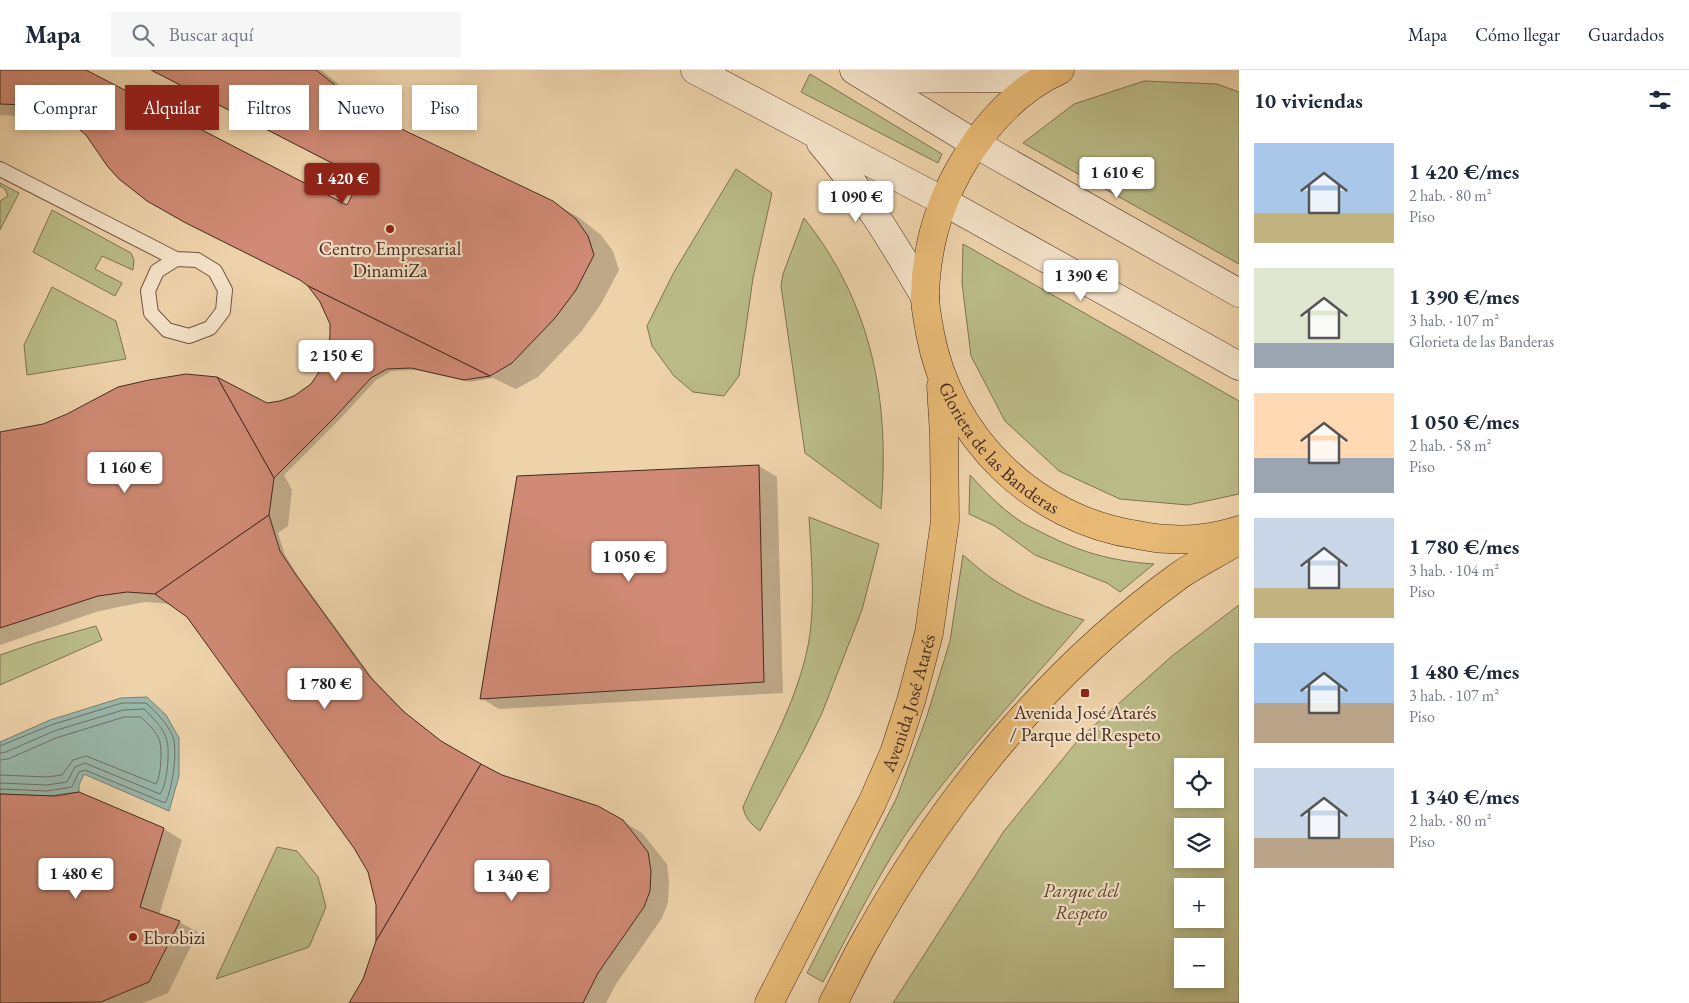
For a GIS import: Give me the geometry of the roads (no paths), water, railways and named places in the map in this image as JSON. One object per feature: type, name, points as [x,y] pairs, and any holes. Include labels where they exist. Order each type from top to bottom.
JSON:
[{"type":"main road","points":[[695,70],[943,201],[1239,366]]},
{"type":"main road","points":[[862,75],[1008,78],[1054,72]]},
{"type":"main road","name":"Glorieta de las Banderas","points":[[1054,72],[1007,106],[974,143],[943,201],[930,244],[925,297],[934,352],[941,375],[956,408],[980,445],[1018,484],[1064,513],[1115,532],[1169,540],[1223,535],[1239,530]]},
{"type":"main road","points":[[862,75],[974,143],[1239,293]]},
{"type":"main road","points":[[812,132],[840,165],[876,215],[925,297]]},
{"type":"main road","name":"Avenida José Atarés","points":[[769,1003],[872,803],[894,753],[911,701],[929,634],[945,521],[941,375]]},
{"type":"main road","points":[[833,1003],[868,936],[922,847],[964,788],[1028,710],[1063,674],[1118,625],[1181,574],[1239,540]]},
{"type":"lane","points":[[0,169],[176,260],[197,260],[215,271],[225,290],[223,311],[210,328],[189,336],[167,330],[151,314],[148,291],[157,271],[176,260]]},
{"type":"water","points":[[147,697],[166,715],[179,738],[179,776],[169,811],[84,774],[79,785],[79,792],[48,796],[0,794],[0,742],[50,720],[121,698]]},
{"type":"place","name":"Centro Empresarial DinamiZa","points":[[390,229]]},
{"type":"place","name":"Avenida José Atarés / Parque del Respeto","points":[[1085,693]]},
{"type":"place","name":"Ebrobizi","points":[[133,937]]},
{"type":"park label","name":"Parque del Respeto","points":[[1081,901]]}]
